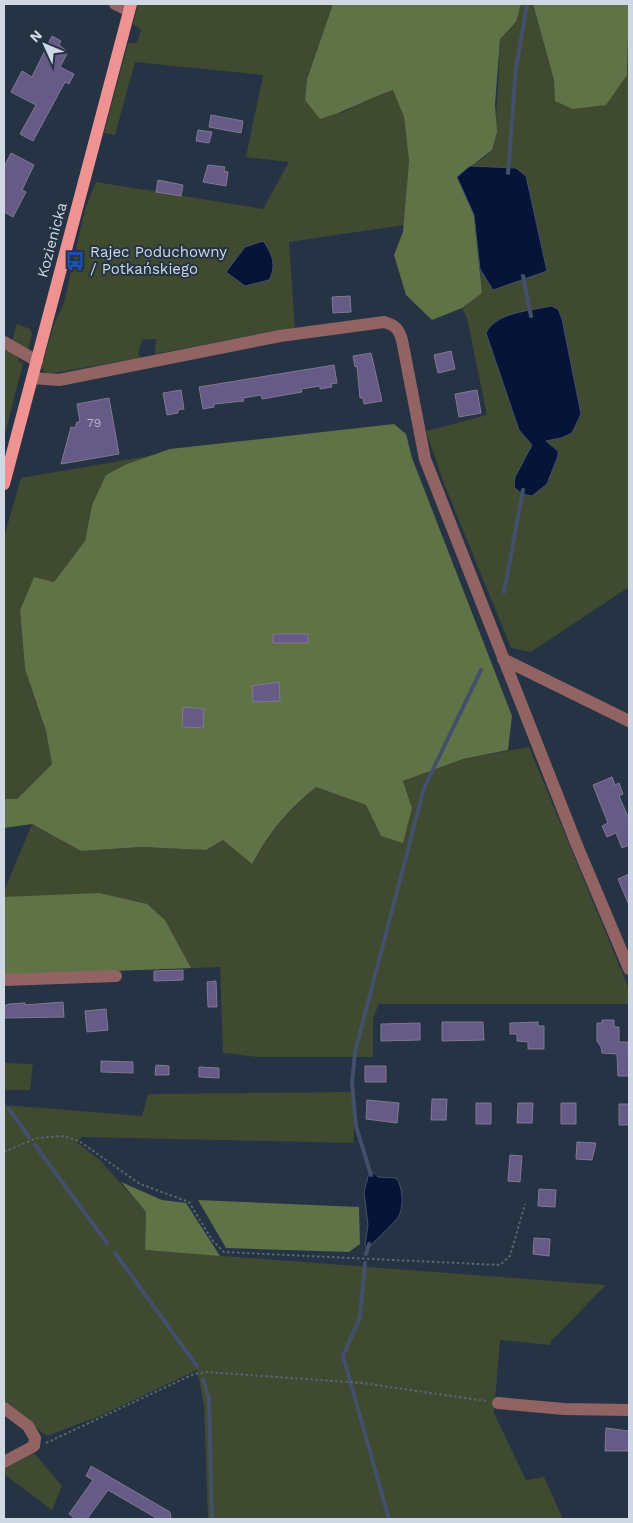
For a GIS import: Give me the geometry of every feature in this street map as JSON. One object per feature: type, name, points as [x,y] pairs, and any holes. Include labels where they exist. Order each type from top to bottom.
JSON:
[{"type":"main road","name":"Kozienicka","points":[[4,484],[130,7]]},
{"type":"street","points":[[115,4],[130,7]]},
{"type":"street","points":[[32,378],[59,380],[280,336],[384,322],[393,324],[399,331],[402,340],[424,459],[576,843],[629,969]]},
{"type":"street","points":[[4,342],[37,361]]},
{"type":"street","points":[[503,659],[629,721]]},
{"type":"street","points":[[4,980],[116,976]]},
{"type":"street","points":[[498,1403],[564,1409],[629,1410]]},
{"type":"street","points":[[4,1408],[28,1426],[36,1438],[34,1446],[4,1462]]},
{"type":"path","points":[[4,1152],[37,1138],[63,1136],[79,1141],[140,1184],[189,1202],[212,1240],[224,1252],[500,1265],[510,1256],[525,1204]]},
{"type":"path","points":[[34,1446],[52,1441],[194,1374],[206,1372],[362,1383],[498,1403]]},
{"type":"green space","points":[[138,4],[333,4],[307,79],[305,100],[342,113],[374,96],[393,89],[404,117],[409,161],[404,225],[289,242],[295,328],[155,354],[156,339],[142,340],[138,353],[140,358],[48,374],[41,369],[54,324],[64,303],[85,209],[96,182],[263,209],[289,162],[246,157],[263,75],[135,62],[115,135],[104,133],[128,43],[137,43],[141,30],[133,24]]},
{"type":"green space","points":[[333,4],[521,4],[516,22],[500,39],[495,105],[497,132],[492,150],[457,177],[474,215],[482,293],[462,308],[432,320],[406,295],[394,255],[403,232],[409,161],[404,117],[393,90],[320,119],[305,100],[307,79]]},
{"type":"green space","points":[[521,4],[533,4],[554,80],[556,101],[627,75],[629,66],[629,587],[531,652],[511,648],[443,481],[426,431],[487,415],[467,318],[462,308],[482,293],[480,269],[493,290],[516,168],[470,166],[485,157],[492,150],[494,144],[500,39],[516,22]]},
{"type":"green space","points":[[533,4],[629,4],[627,75],[606,105],[573,109],[555,101],[554,80]]},
{"type":"green space","points":[[17,324],[30,329],[32,334],[28,351],[20,352],[18,361],[23,363],[4,438],[4,339],[11,344]]},
{"type":"green space","points":[[394,424],[406,434],[412,458],[512,716],[508,750],[463,759],[403,781],[412,808],[403,843],[381,836],[366,805],[316,787],[280,822],[252,864],[223,840],[206,850],[141,847],[81,851],[32,824],[4,828],[4,799],[17,799],[52,764],[46,731],[25,669],[20,610],[34,577],[54,582],[85,541],[92,505],[106,475],[127,464],[170,449]]},
{"type":"green space","points":[[154,455],[127,464],[92,505],[85,541],[54,582],[34,577],[20,610],[25,669],[46,731],[52,764],[17,799],[4,799],[4,537],[21,478]]},
{"type":"green space","points":[[529,747],[629,989],[629,1004],[379,1004],[373,1018],[373,1057],[258,1057],[223,1053],[220,967],[4,975],[4,891],[32,824],[81,851],[141,847],[206,850],[223,840],[252,864],[280,822],[316,787],[366,805],[381,836],[412,808],[403,781],[463,759]]},
{"type":"green space","points":[[99,893],[147,904],[165,920],[191,968],[4,975],[4,897]]},
{"type":"green space","points":[[4,1063],[33,1064],[30,1090],[4,1090]]},
{"type":"green space","points":[[353,1092],[354,1143],[82,1137],[77,1143],[100,1160],[146,1212],[145,1250],[606,1285],[551,1341],[550,1345],[500,1340],[494,1413],[526,1480],[544,1477],[563,1519],[208,1519],[204,1405],[197,1370],[100,1416],[47,1436],[4,1403],[4,1105],[142,1116],[148,1094]]},
{"type":"green space","points":[[121,1182],[162,1200],[186,1203],[220,1256],[145,1250],[146,1212]]},
{"type":"green space","points":[[198,1200],[359,1207],[360,1244],[349,1252],[226,1248]]},
{"type":"green space","points":[[34,1453],[62,1486],[52,1510],[4,1474],[4,1469]]},
{"type":"water","points":[[470,166],[516,168],[526,176],[547,271],[493,290],[480,269],[474,215],[457,177]]},
{"type":"water","points":[[263,241],[269,250],[273,265],[269,280],[245,286],[226,272],[245,247]]},
{"type":"water","points":[[551,306],[558,309],[562,319],[581,414],[572,433],[561,438],[546,441],[558,451],[558,456],[547,484],[532,496],[522,494],[514,487],[515,477],[532,445],[519,430],[486,333],[491,326],[505,317]]},
{"type":"water","points":[[371,1171],[378,1177],[396,1178],[400,1186],[402,1202],[398,1218],[368,1248],[365,1245],[368,1225],[364,1192]]},
{"type":"building","points":[[52,36],[61,41],[59,45],[68,52],[60,67],[74,74],[69,84],[65,82],[33,141],[20,134],[36,105],[11,92],[22,71],[32,77]]},
{"type":"building","points":[[211,115],[243,121],[241,133],[209,127]]},
{"type":"building","points":[[198,130],[212,132],[209,143],[196,141]]},
{"type":"building","points":[[11,153],[34,165],[22,190],[26,192],[13,217],[4,212],[4,167]]},
{"type":"building","points":[[208,165],[225,167],[224,171],[228,172],[226,186],[203,182]]},
{"type":"building","points":[[158,180],[183,185],[181,196],[156,192]]},
{"type":"building","points":[[350,296],[351,312],[333,313],[332,297]]},
{"type":"building","points":[[451,351],[455,369],[438,373],[434,355]]},
{"type":"building","points":[[371,353],[382,401],[364,404],[363,398],[360,398],[357,366],[355,367],[353,356]]},
{"type":"building","points":[[334,365],[337,383],[331,384],[332,387],[320,389],[320,386],[301,389],[302,392],[262,399],[261,395],[243,398],[244,401],[214,404],[214,407],[203,409],[199,387]]},
{"type":"building","points":[[181,390],[184,409],[178,410],[178,413],[167,415],[163,393]]},
{"type":"building","points":[[477,390],[481,413],[459,417],[455,394]]},
{"type":"building","points":[[109,398],[119,454],[61,464],[71,427],[75,428],[77,422],[80,422],[77,404]]},
{"type":"building","points":[[273,634],[308,634],[308,643],[273,643]]},
{"type":"building","points":[[279,682],[280,701],[253,702],[252,686]]},
{"type":"building","points":[[183,707],[204,709],[203,728],[182,727]]},
{"type":"building","points":[[612,777],[615,785],[619,783],[623,794],[619,796],[629,819],[629,845],[622,848],[616,833],[607,837],[602,826],[608,823],[593,785]]},
{"type":"building","points":[[629,874],[629,905],[618,879]]},
{"type":"building","points":[[183,970],[183,980],[154,981],[154,971]]},
{"type":"building","points":[[216,981],[217,1007],[208,1007],[207,982]]},
{"type":"building","points":[[63,1002],[64,1017],[4,1018],[4,1006],[9,1004],[25,1003],[25,1005]]},
{"type":"building","points":[[106,1009],[108,1030],[87,1032],[85,1011]]},
{"type":"building","points":[[602,1020],[614,1020],[614,1027],[619,1027],[619,1042],[628,1042],[629,1076],[618,1076],[617,1054],[602,1053],[597,1041],[597,1023],[602,1023]]},
{"type":"building","points":[[442,1022],[483,1022],[484,1040],[442,1041]]},
{"type":"building","points":[[538,1022],[538,1026],[544,1026],[544,1049],[528,1049],[528,1042],[517,1041],[517,1034],[510,1034],[510,1023]]},
{"type":"building","points":[[420,1023],[420,1040],[381,1041],[381,1024]]},
{"type":"building","points":[[101,1061],[133,1062],[133,1073],[101,1072]]},
{"type":"building","points":[[156,1065],[169,1066],[169,1075],[155,1075]]},
{"type":"building","points":[[365,1066],[386,1066],[386,1082],[365,1082]]},
{"type":"building","points":[[199,1067],[219,1068],[219,1078],[199,1077]]},
{"type":"building","points":[[432,1099],[447,1099],[446,1120],[431,1120]]},
{"type":"building","points":[[367,1100],[399,1103],[397,1123],[366,1119]]},
{"type":"building","points":[[476,1103],[491,1103],[491,1124],[476,1124]]},
{"type":"building","points":[[518,1103],[533,1103],[532,1123],[517,1123]]},
{"type":"building","points":[[561,1103],[576,1103],[576,1124],[561,1124]]},
{"type":"building","points":[[619,1104],[629,1104],[629,1125],[619,1125]]},
{"type":"building","points":[[577,1142],[596,1143],[592,1160],[576,1159]]},
{"type":"building","points":[[510,1155],[522,1156],[520,1182],[508,1181]]},
{"type":"building","points":[[539,1189],[556,1190],[555,1207],[538,1206]]},
{"type":"building","points":[[534,1238],[550,1239],[549,1256],[533,1254]]},
{"type":"building","points":[[606,1428],[629,1431],[628,1451],[605,1451]]},
{"type":"building","points":[[91,1466],[170,1512],[171,1519],[158,1519],[108,1490],[87,1519],[76,1519],[69,1514],[93,1480],[86,1476]]},
{"type":"waterway","points":[[508,173],[516,68],[527,4]]},
{"type":"waterway","points":[[523,276],[531,316]]},
{"type":"waterway","points":[[504,592],[523,490]]},
{"type":"waterway","points":[[371,1175],[356,1126],[352,1083],[355,1052],[424,788],[481,670]]},
{"type":"waterway","points":[[9,1109],[29,1137]]},
{"type":"waterway","points":[[35,1145],[107,1243]]},
{"type":"waterway","points":[[366,1254],[369,1244]]},
{"type":"waterway","points":[[115,1253],[197,1366]]},
{"type":"waterway","points":[[365,1263],[360,1317],[343,1356],[389,1519]]},
{"type":"waterway","points":[[203,1379],[209,1399],[212,1519]]},
{"type":"place","name":"Rajec Poduchowny / Potkańskiego","points":[[75,261]]}]
